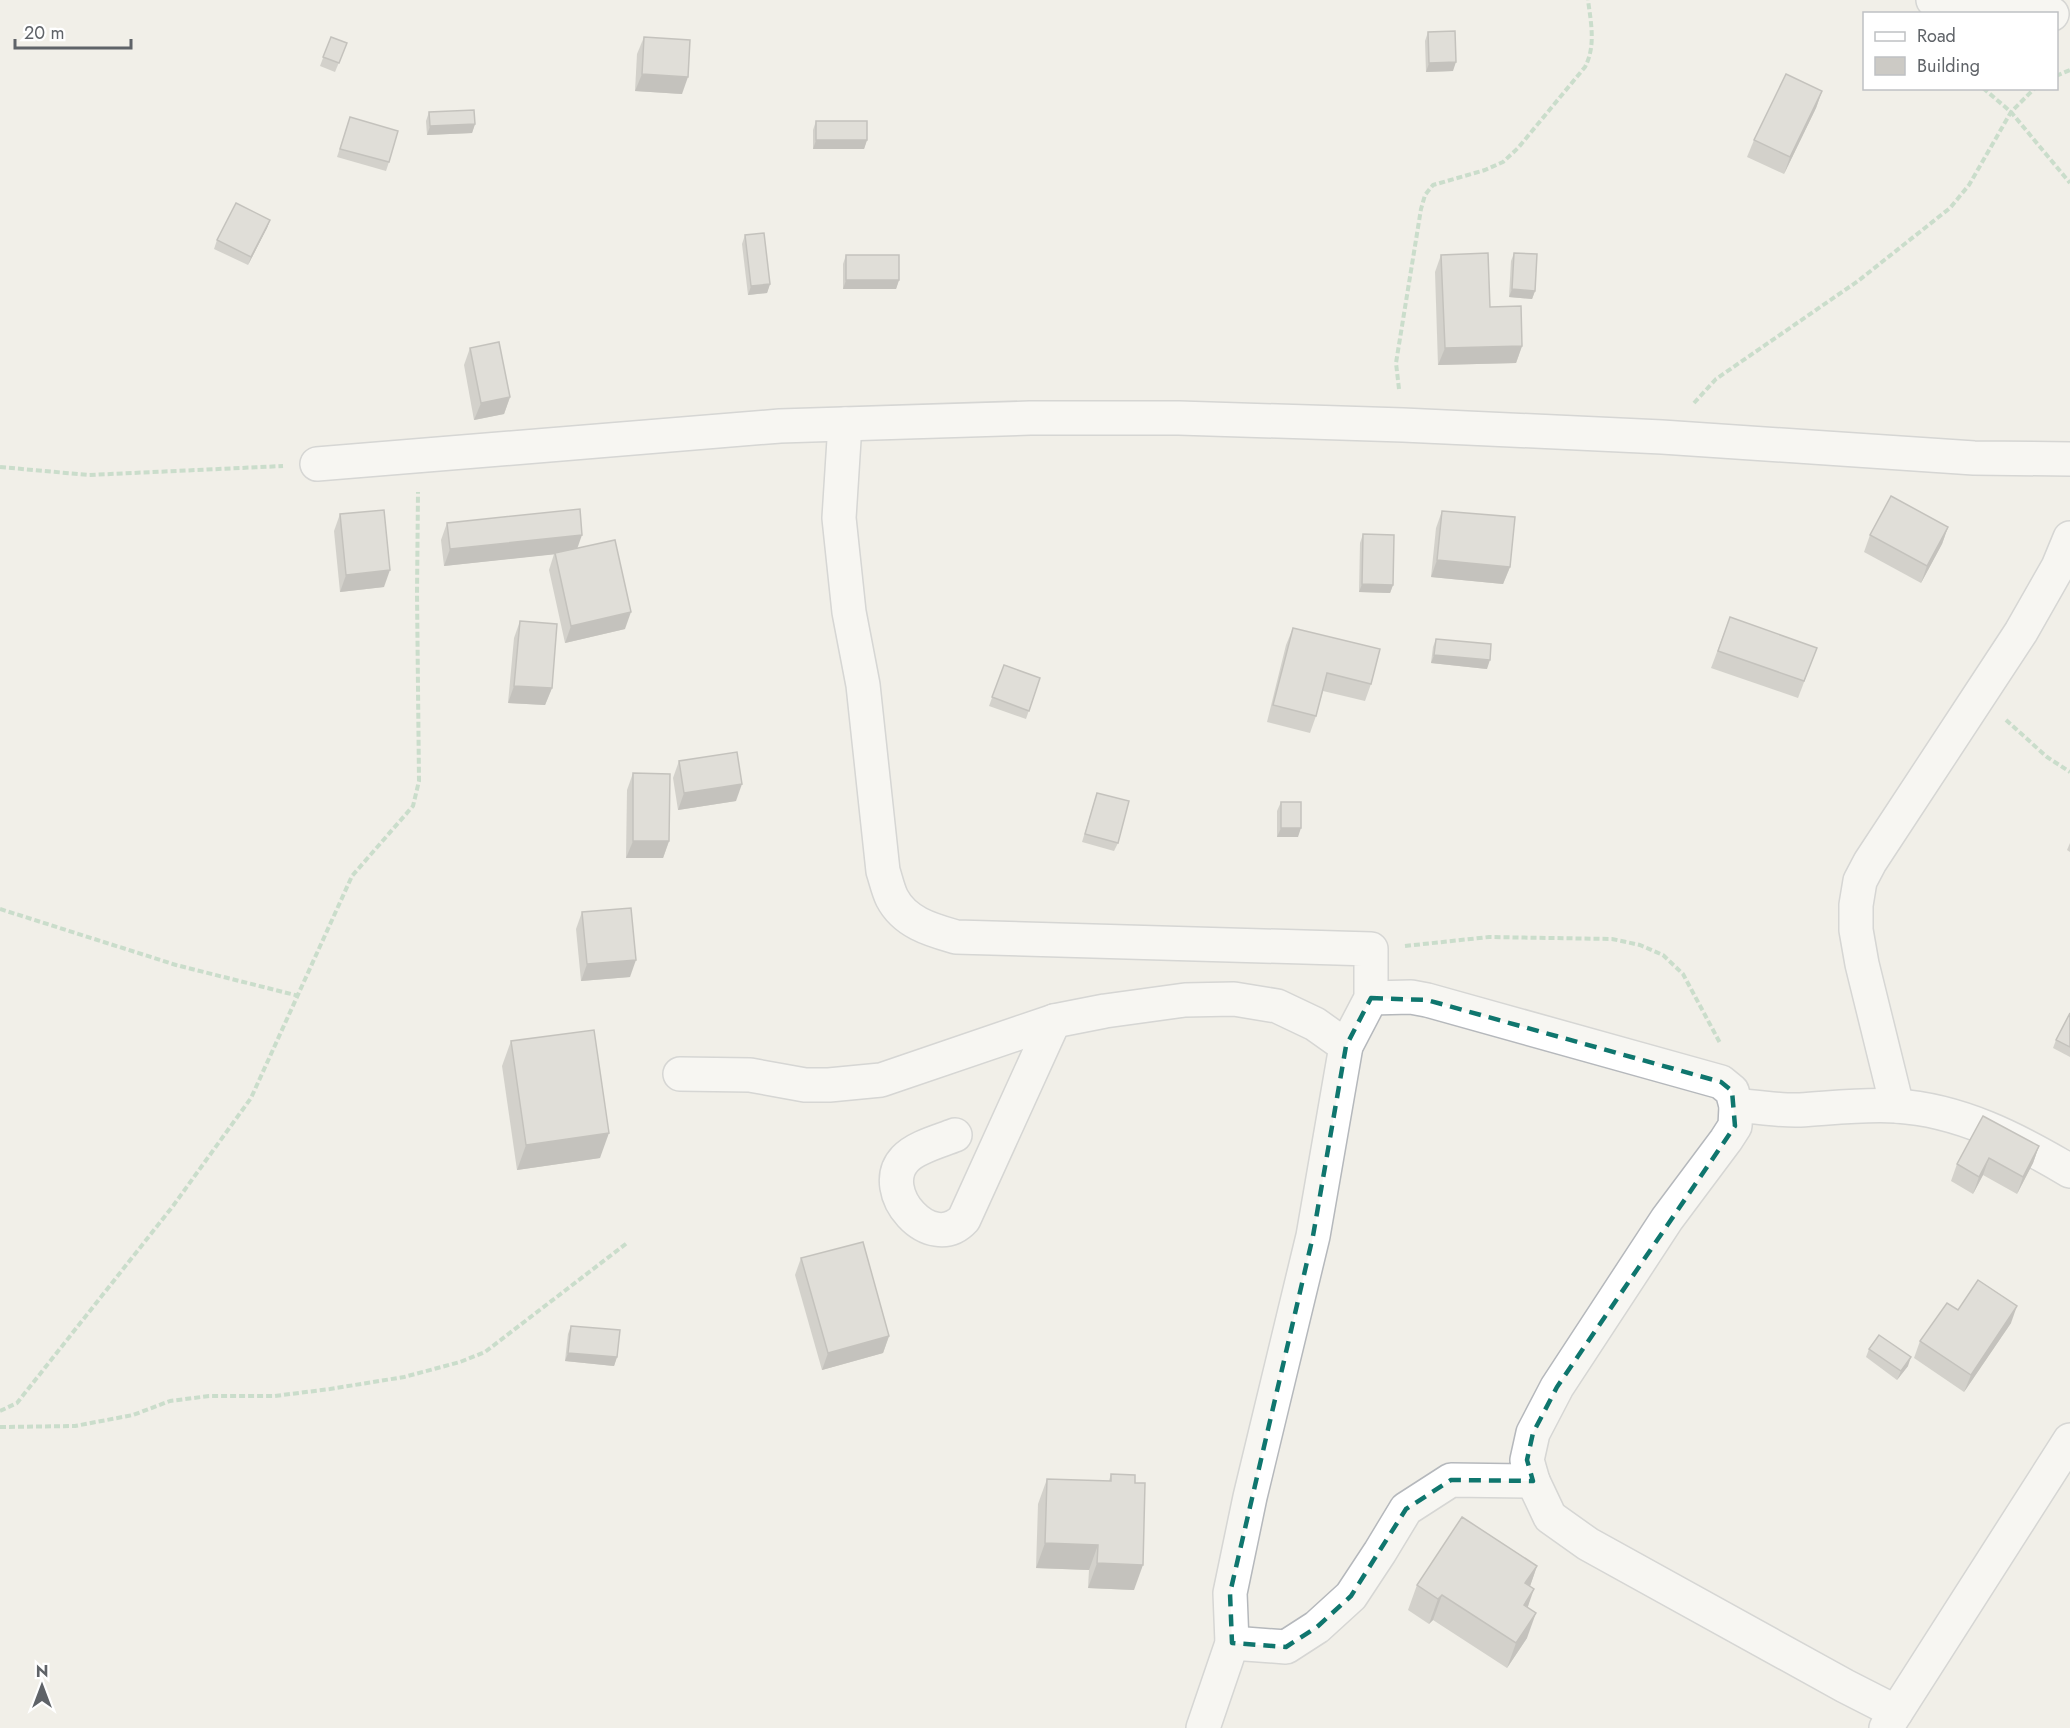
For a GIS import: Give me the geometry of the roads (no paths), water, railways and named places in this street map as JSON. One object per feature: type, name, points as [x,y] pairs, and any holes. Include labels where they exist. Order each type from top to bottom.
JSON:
[{"type":"street","points":[[1934,0],[2037,12]]},
{"type":"street","points":[[317,464],[780,426],[1030,418],[1179,418],[1403,425],[1662,437],[1974,458],[2070,459]]},
{"type":"street","points":[[845,424],[839,518],[849,612],[863,685],[883,871],[893,900],[908,918],[928,929],[956,937],[1371,949],[1371,998],[1346,1046],[1313,1236],[1250,1497],[1230,1593],[1232,1643],[1203,1728]]},
{"type":"street","points":[[1897,1106],[1862,964],[1856,930],[1856,905],[1860,881],[1870,862],[2021,633],[2058,567],[2070,538]]},
{"type":"street","points":[[1371,998],[1411,996],[1427,1000],[1721,1082],[1732,1090],[1736,1106],[1735,1126],[1667,1219],[1552,1396],[1533,1433],[1527,1460],[1533,1481],[1550,1517],[1588,1544],[1836,1681],[1891,1720],[2070,1440]]},
{"type":"street","points":[[680,1074],[750,1075],[806,1085],[881,1080],[1054,1022],[1106,1011],[1185,1000],[1234,999],[1277,1006],[1315,1024],[1346,1046]]},
{"type":"street","points":[[955,1135],[907,1156],[899,1165],[896,1184],[903,1208],[932,1229],[942,1231],[956,1228],[964,1219],[1054,1022]]},
{"type":"street","points":[[1736,1106],[1799,1110],[1843,1106],[1897,1106],[1943,1114],[1987,1127],[2028,1146],[2070,1171]]},
{"type":"street","points":[[1232,1643],[1286,1647],[1317,1627],[1351,1596],[1406,1509],[1451,1480],[1533,1481]]}]
